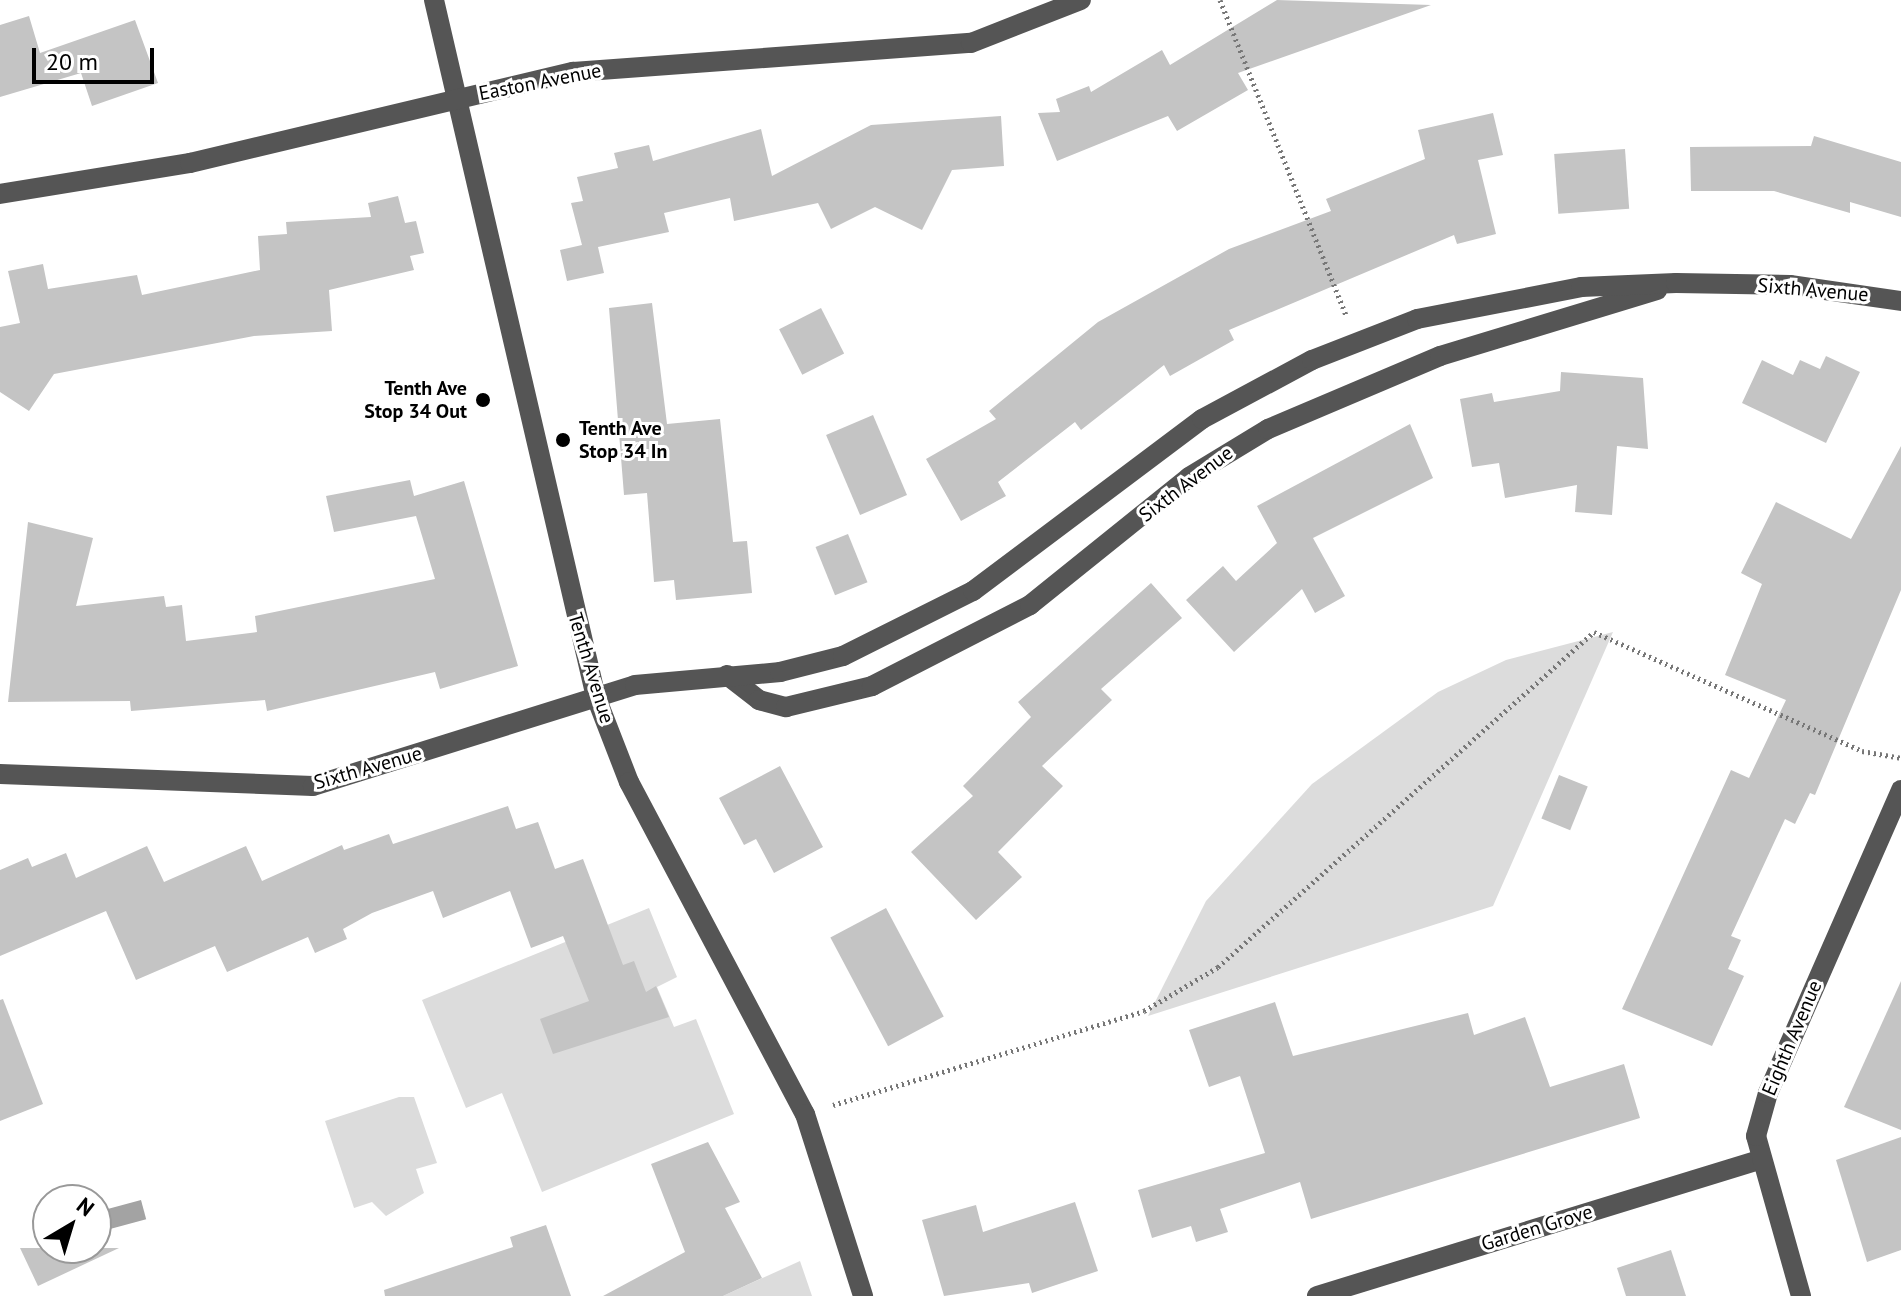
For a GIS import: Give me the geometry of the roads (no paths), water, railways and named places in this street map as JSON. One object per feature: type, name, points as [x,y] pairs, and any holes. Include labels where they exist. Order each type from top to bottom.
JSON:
[{"type":"street","name":"Tenth Avenue","points":[[434,0],[462,97],[596,697],[629,782],[805,1114],[863,1296]]},
{"type":"street","name":"Easton Avenue","points":[[0,194],[190,163],[573,72],[687,60],[939,48],[1010,31],[1081,0]]},
{"type":"street","name":"Sixth Avenue","points":[[727,675],[759,700],[786,707],[872,686],[1030,605],[1189,477],[1268,429],[1440,356],[1579,319],[1676,283]]},
{"type":"street","name":"Sixth Avenue","points":[[0,774],[313,786],[596,697],[843,656],[904,630],[1063,528],[1202,419],[1356,341],[1495,300],[1676,283],[1790,285],[1901,301]]},
{"type":"street","name":"Eighth Avenue","points":[[1801,1296],[1757,1161],[1768,1093],[1901,790]]},
{"type":"street","name":"Garden Grove","points":[[1317,1296],[1757,1161]]},
{"type":"place","name":"Tenth Ave Stop 34 Out","points":[[483,400]]},
{"type":"place","name":"Tenth Ave Stop 34 In","points":[[563,440]]}]
